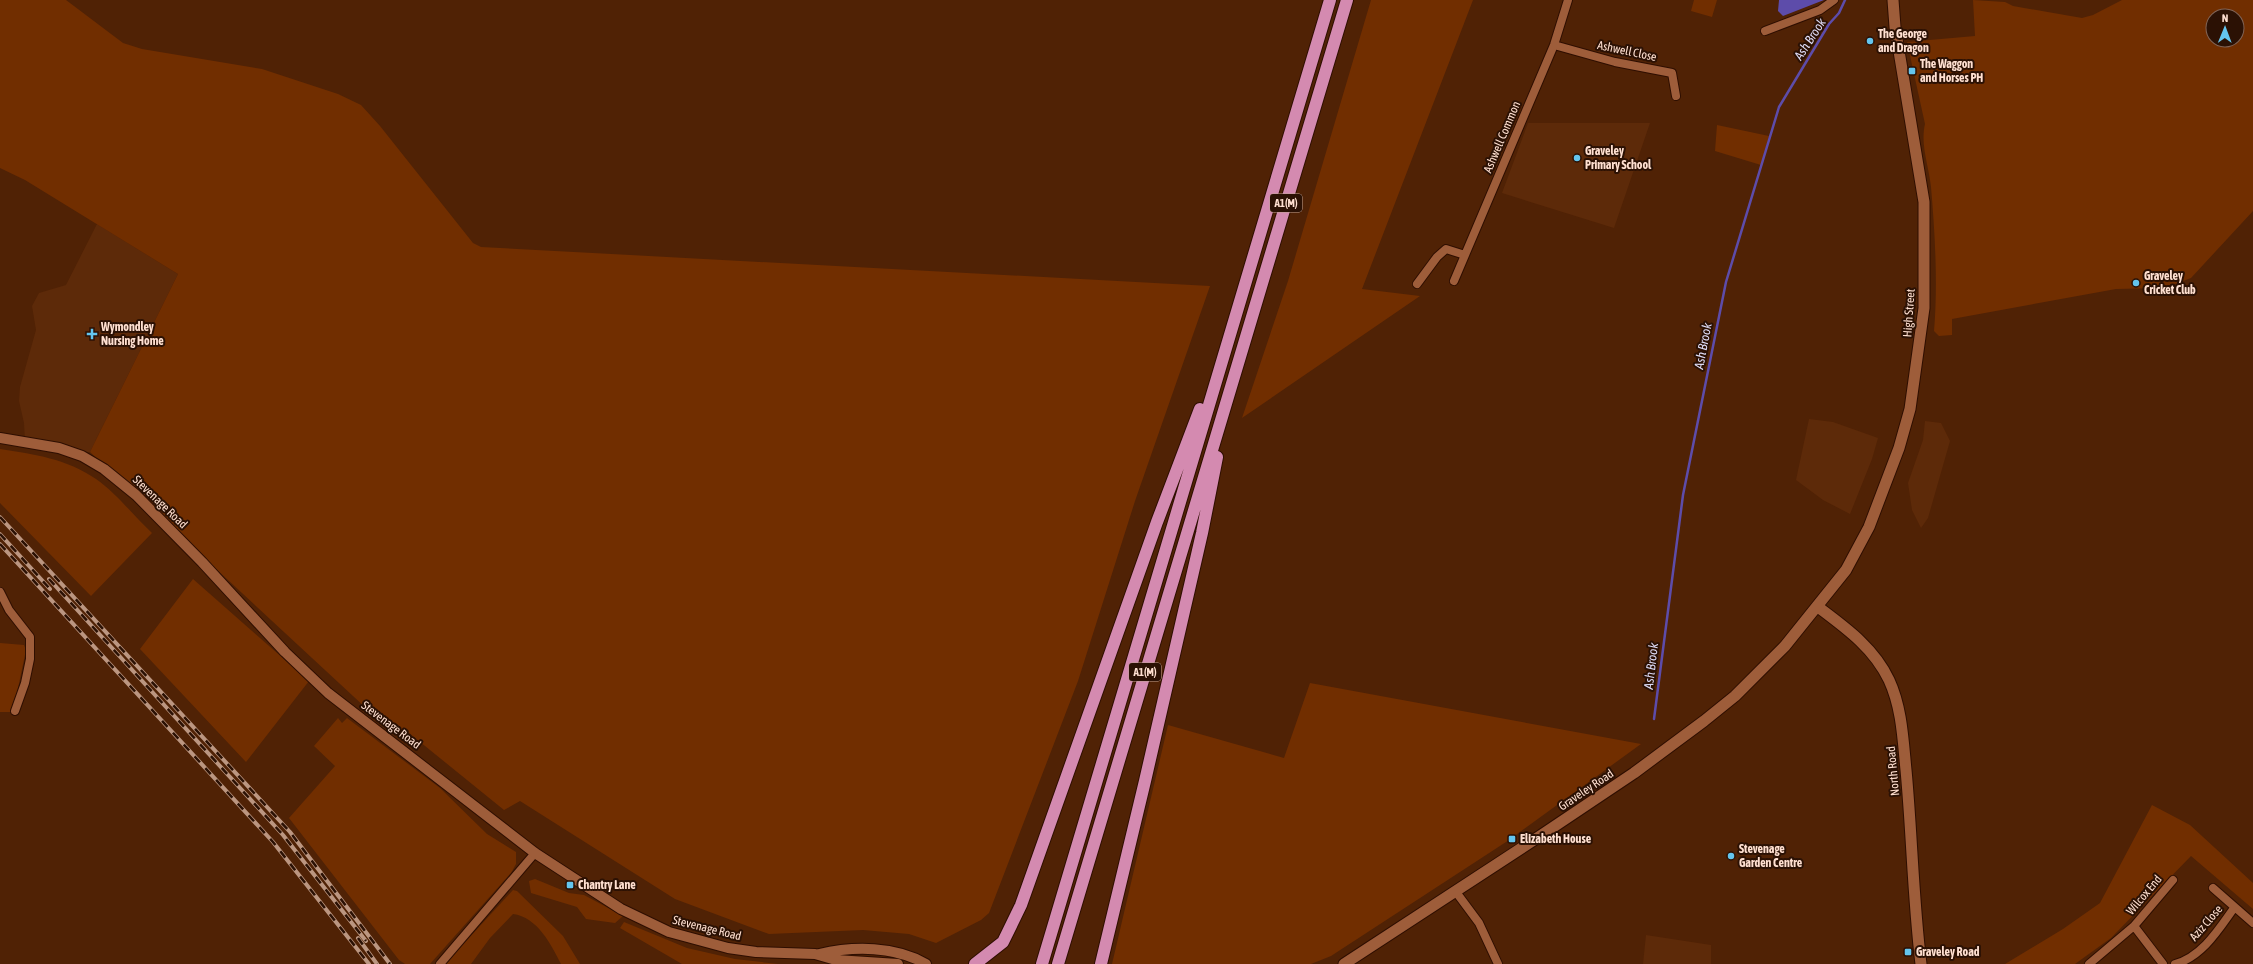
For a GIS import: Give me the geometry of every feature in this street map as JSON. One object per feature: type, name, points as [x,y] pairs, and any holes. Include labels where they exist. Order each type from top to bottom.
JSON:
[{"type":"highway","name":"A1(M)","points":[[1042,964],[1221,360],[1330,0]]},
{"type":"highway","name":"A1(M)","points":[[1058,964],[1347,0]]},
{"type":"highway","points":[[975,964],[1003,942],[1035,867],[1157,522],[1197,414],[1221,360]]},
{"type":"highway","name":"A1(M)","points":[[1101,964],[1119,893],[1202,533],[1226,406]]},
{"type":"main road","name":"High Street","points":[[1818,607],[1846,570],[1868,527],[1899,448],[1910,409],[1919,360],[1924,308],[1924,202],[1895,27],[1893,0]]},
{"type":"main road","name":"Graveley Road","points":[[1344,964],[1456,892],[1634,773],[1704,721],[1760,672],[1818,607]]},
{"type":"main road","name":"North Road","points":[[1818,607],[1850,630],[1866,647],[1889,680],[1898,702],[1908,798],[1916,930],[1921,964]]},
{"type":"street","name":"Ashwell Common","points":[[1454,281],[1554,45],[1568,0]]},
{"type":"street","points":[[1765,31],[1820,10],[1834,0]]},
{"type":"street","name":"Ashwell Close","points":[[1554,45],[1616,62],[1672,73],[1676,96]]},
{"type":"street","points":[[1417,284],[1437,256],[1446,249],[1465,255]]},
{"type":"street","name":"Stevenage Road","points":[[0,438],[59,448],[82,456],[104,469],[136,495],[202,562],[240,606],[328,693],[535,853],[621,909],[669,932],[728,948],[756,952],[815,954],[837,950],[878,950],[904,954],[926,964]]},
{"type":"street","points":[[0,592],[9,610],[30,637],[30,659],[25,683],[15,711]]},
{"type":"street","points":[[440,964],[535,853]]},
{"type":"street","name":"Wilcox End","points":[[2089,964],[2134,926],[2173,880]]},
{"type":"street","name":"Aziz Close","points":[[2213,888],[2234,908],[2253,923]]},
{"type":"street","points":[[1456,892],[1479,923],[1498,964]]},
{"type":"street","name":"Aziz Close","points":[[2175,964],[2193,955],[2210,940],[2234,908]]},
{"type":"street","name":"Wilcox End","points":[[2134,926],[2163,964]]},
{"type":"street","name":"Stevenage Road","points":[[815,954],[836,960],[898,964]]},
{"type":"shaded area","points":[[0,0],[66,0],[123,43],[142,49],[262,69],[338,94],[361,105],[380,126],[473,243],[481,247],[1210,286],[1135,501],[1078,681],[989,913],[981,920],[936,943],[909,934],[863,930],[769,934],[675,899],[520,801],[504,810],[409,733],[394,734],[90,452],[178,274],[25,180],[0,168]]},
{"type":"shaded area","points":[[1371,0],[1473,0],[1362,289],[1420,296],[1242,418],[1288,281]]},
{"type":"shaded area","points":[[1694,0],[1717,0],[1712,17],[1691,11]]},
{"type":"shaded area","points":[[1779,0],[1824,0],[1783,16],[1778,11]]},
{"type":"shaded area","points":[[1973,0],[2005,2],[2013,6],[2082,18],[2093,15],[2122,0],[2253,0],[2253,211],[2191,278],[2158,288],[2116,289],[1952,319],[1952,335],[1939,336],[1934,331],[1936,295],[1935,241],[1931,187],[1924,148],[1925,124],[1907,42],[1975,36]]},
{"type":"shaded area","name":"Graveley Primary School","points":[[1528,123],[1650,123],[1614,228],[1502,193]]},
{"type":"shaded area","points":[[1717,125],[1769,136],[1761,165],[1715,151]]},
{"type":"shaded area","name":"Wymondley Nursing Home","points":[[97,224],[178,274],[90,452],[77,452],[25,440],[24,423],[19,401],[20,387],[36,330],[32,306],[39,293],[66,285]]},
{"type":"shaded area","points":[[1809,419],[1833,422],[1878,438],[1872,459],[1850,514],[1823,500],[1796,480]]},
{"type":"shaded area","points":[[1925,421],[1941,423],[1950,441],[1928,518],[1921,528],[1912,510],[1908,483],[1923,440]]},
{"type":"shaded area","points":[[0,449],[50,458],[85,472],[103,484],[152,533],[91,596],[0,503]]},
{"type":"shaded area","points":[[193,579],[309,681],[246,762],[140,649]]},
{"type":"shaded area","points":[[0,643],[24,645],[26,650],[13,712],[0,712]]},
{"type":"shaded area","points":[[1310,683],[1641,744],[1506,842],[1331,956],[1311,964],[1112,964],[1168,725],[1284,758]]},
{"type":"shaded area","points":[[338,718],[342,723],[347,718],[440,788],[487,834],[516,852],[516,864],[511,873],[430,964],[405,964],[399,960],[289,818],[335,766],[314,746]]},
{"type":"shaded area","points":[[2152,805],[2190,825],[2253,883],[2253,909],[2191,856],[2111,938],[2075,964],[2005,964],[2063,929],[2100,903]]},
{"type":"shaded area","points":[[535,879],[569,893],[584,895],[623,916],[615,923],[586,919],[577,907],[531,893],[529,881]]},
{"type":"shaded area","points":[[513,890],[517,891],[563,936],[580,964],[561,964],[548,940],[536,926],[522,916],[513,914],[490,938],[471,964],[445,964]]},
{"type":"shaded area","points":[[624,922],[687,948],[735,959],[778,964],[682,964],[620,928]]},
{"type":"shaded area","points":[[1646,935],[1711,945],[1711,964],[1643,964]]},
{"type":"waterway","name":"Ash Brook","points":[[1654,719],[1683,495],[1726,282],[1779,107],[1829,24],[1839,13],[1845,0]]},
{"type":"railway","points":[[0,517],[290,832],[390,964]]},
{"type":"railway","points":[[0,534],[50,589]]},
{"type":"railway","points":[[0,544],[273,842],[369,964]]},
{"type":"railway","points":[[49,579],[283,835],[366,941]]},
{"type":"railway","points":[[358,938],[377,964]]},
{"type":"place","name":"The George and Dragon","points":[[1870,41]]},
{"type":"place","name":"The Waggon and Horses PH","points":[[1912,71]]},
{"type":"place","name":"Graveley Primary School","points":[[1577,158]]},
{"type":"place","name":"Graveley Cricket Club","points":[[2136,283]]},
{"type":"place","name":"Wymondley Nursing Home","points":[[92,334]]},
{"type":"place","name":"Elizabeth House","points":[[1512,839]]},
{"type":"place","name":"Stevenage Garden Centre","points":[[1731,856]]},
{"type":"place","name":"Chantry Lane","points":[[570,885]]},
{"type":"place","name":"Graveley Road","points":[[1908,952]]}]
